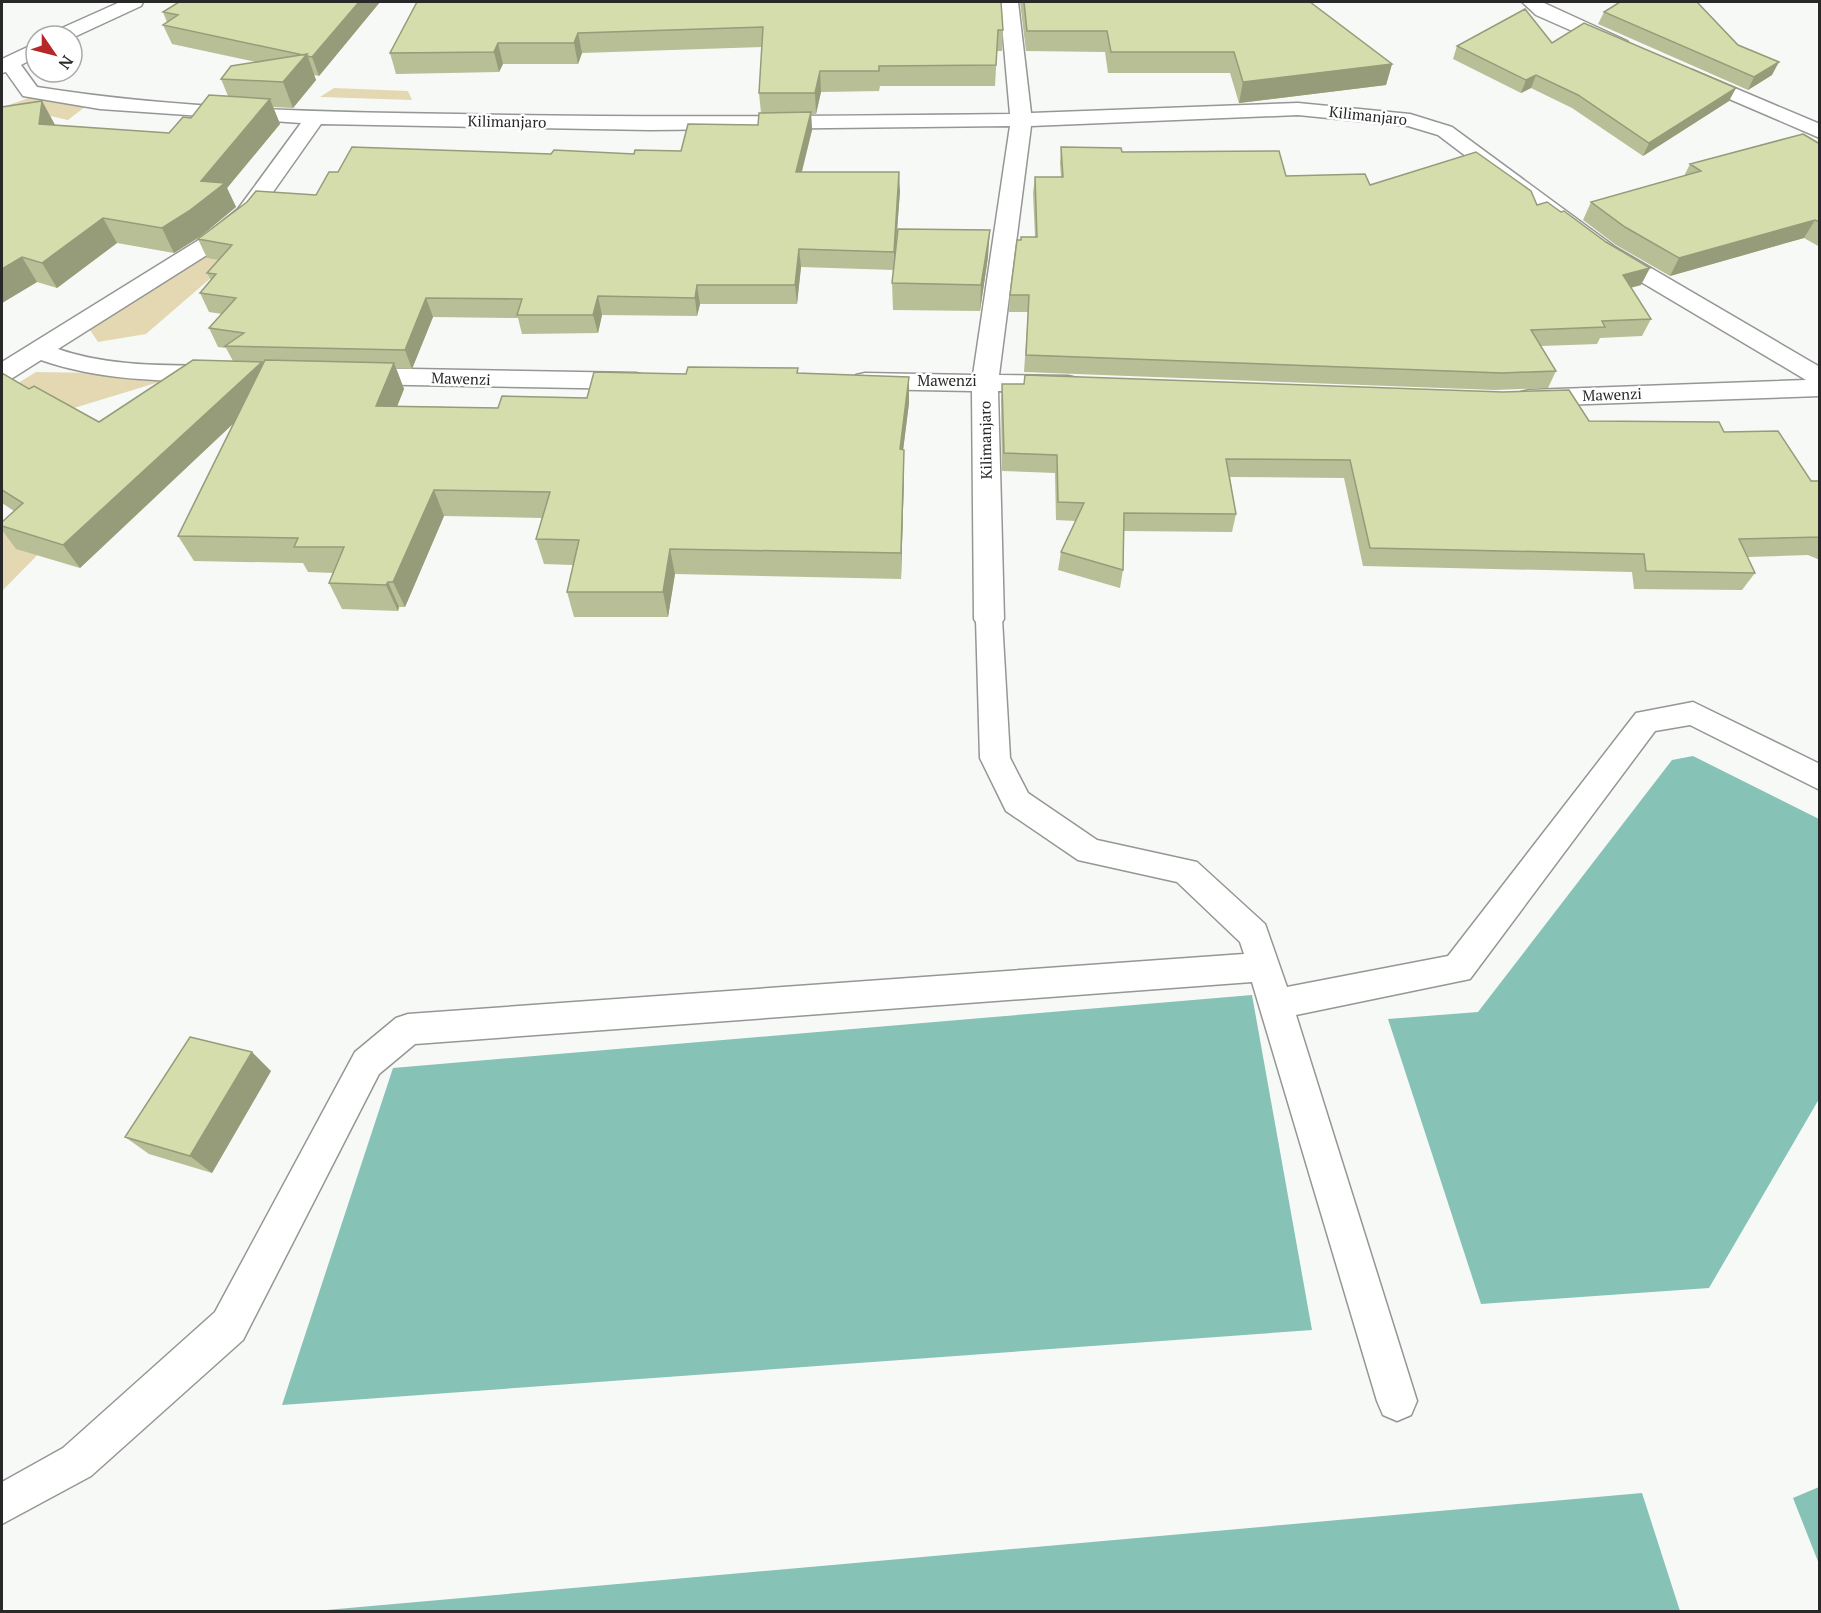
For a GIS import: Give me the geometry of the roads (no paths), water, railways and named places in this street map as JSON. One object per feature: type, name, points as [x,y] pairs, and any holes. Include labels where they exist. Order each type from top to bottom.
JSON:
[{"type":"street","points":[[84,25],[134,2]]},
{"type":"street","name":"Kilimanjaro","points":[[989,619],[985,381],[1021,120],[1009,2]]},
{"type":"street","points":[[1531,2],[1543,11],[1635,51]]},
{"type":"street","points":[[6,64],[24,55]]},
{"type":"street","name":"Kilimanjaro","points":[[6,64],[30,92],[100,103],[315,118],[650,124],[1021,120],[1298,109],[1410,120],[1445,132],[1606,252],[1820,378]]},
{"type":"street","points":[[1676,69],[1820,132]]},
{"type":"street","points":[[2,373],[210,243],[246,214],[315,118]]},
{"type":"street","points":[[40,351],[70,363],[129,370],[243,375]]},
{"type":"street","name":"Mawenzi","points":[[332,376],[657,381]]},
{"type":"street","name":"Mawenzi","points":[[844,381],[985,381],[1093,385]]},
{"type":"street","name":"Mawenzi","points":[[1507,399],[1820,388]]},
{"type":"lane","points":[[989,619],[995,758],[1017,802],[1089,852],[1186,871],[1254,934],[1397,1401]]},
{"type":"lane","points":[[1275,1004],[1458,969],[1646,721],[1693,713],[1820,778]]},
{"type":"lane","points":[[2,1504],[77,1462],[229,1326],[367,1063],[408,1029],[1264,967]]}]
